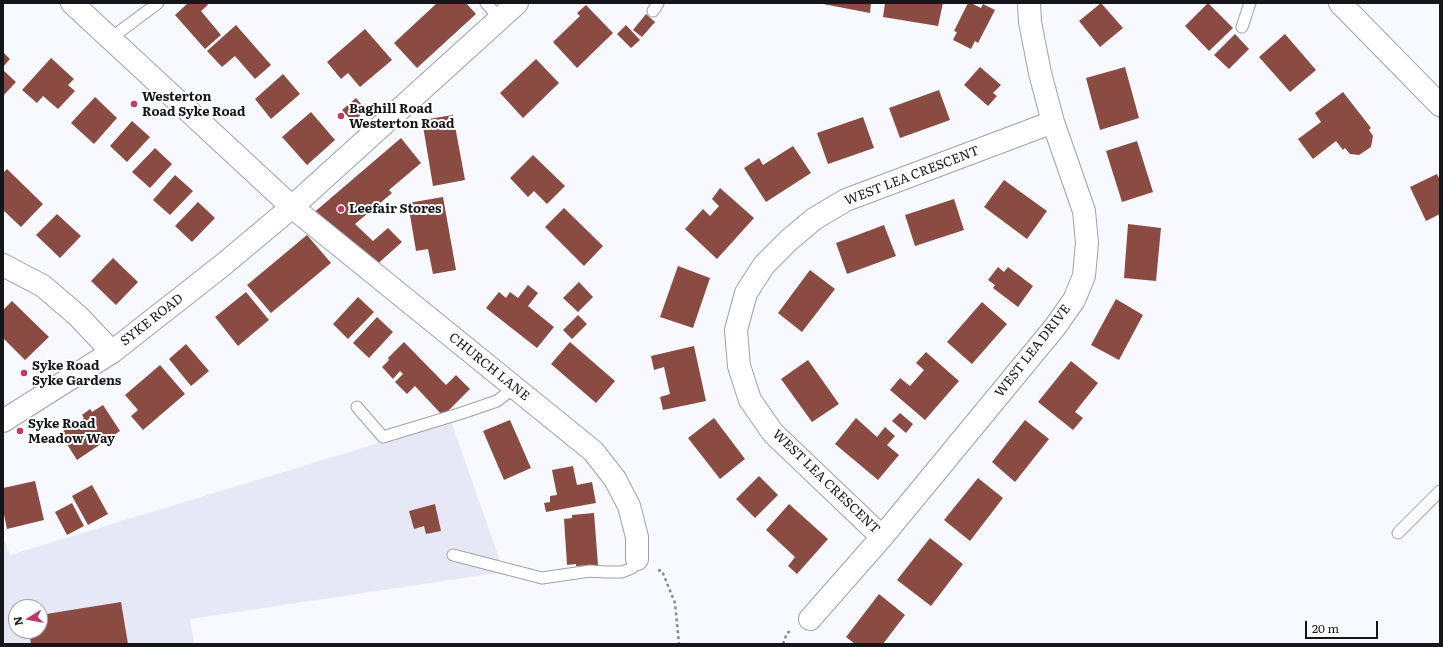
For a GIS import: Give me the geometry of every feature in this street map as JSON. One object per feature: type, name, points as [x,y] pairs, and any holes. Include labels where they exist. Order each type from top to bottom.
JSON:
[{"type":"street","name":"CHURCH LANE","points":[[72,3],[292,207],[593,451],[615,478],[629,506],[637,537],[637,559]]},
{"type":"street","name":"SYKE ROAD","points":[[3,421],[112,352],[224,264],[292,207],[493,11],[517,3]]},
{"type":"street","name":"WEST LEA DRIVE","points":[[810,619],[882,537],[1056,327],[1074,300],[1084,276],[1087,243],[1084,211],[1053,122],[1040,73],[1030,22],[1029,3]]},
{"type":"street","points":[[1340,3],[1440,105]]},
{"type":"street","name":"WEST LEA CRESCENT","points":[[882,537],[772,433],[750,400],[739,366],[736,330],[746,293],[764,265],[789,240],[814,219],[846,200],[1053,122]]},
{"type":"street","points":[[3,265],[43,286],[78,316],[112,352]]},
{"type":"lane","points":[[111,38],[158,3]]},
{"type":"lane","points":[[1242,27],[1250,3]]},
{"type":"lane","points":[[357,407],[383,437],[462,414],[497,401],[514,388]]},
{"type":"lane","points":[[1398,533],[1440,491]]},
{"type":"lane","points":[[453,555],[542,578],[590,570],[622,572],[632,568],[637,559]]},
{"type":"path","points":[[637,559],[662,571],[675,603],[680,644]]},
{"type":"shaded area","points":[[451,421],[504,572],[190,619],[194,644],[3,644],[3,537],[10,555]]},
{"type":"building","points":[[188,3],[206,3],[208,5],[201,11],[221,35],[205,49],[175,15]]},
{"type":"building","points":[[437,3],[466,3],[476,14],[417,68],[394,43]]},
{"type":"building","points":[[818,3],[871,3],[870,13]]},
{"type":"building","points":[[885,3],[943,3],[938,26],[883,17]]},
{"type":"building","points":[[968,3],[981,8],[983,4],[995,10],[978,43],[975,41],[971,49],[953,40],[957,32],[954,31]]},
{"type":"building","points":[[1101,3],[1123,28],[1100,47],[1079,21]]},
{"type":"building","points":[[1208,3],[1233,28],[1209,51],[1185,26]]},
{"type":"building","points":[[586,5],[613,33],[577,68],[553,42],[580,16],[577,13]]},
{"type":"building","points":[[646,14],[655,22],[642,37],[633,30]]},
{"type":"building","points":[[236,25],[271,65],[255,79],[235,56],[222,67],[207,51]]},
{"type":"building","points":[[626,25],[640,40],[631,48],[617,34]]},
{"type":"building","points":[[365,29],[392,60],[360,87],[348,73],[341,79],[327,62]]},
{"type":"building","points":[[1235,34],[1249,49],[1229,69],[1214,55]]},
{"type":"building","points":[[1285,34],[1316,70],[1290,92],[1259,57]]},
{"type":"building","points":[[3,52],[10,59],[3,67]]},
{"type":"building","points":[[51,58],[74,79],[68,85],[75,91],[58,109],[43,96],[37,103],[22,90]]},
{"type":"building","points":[[536,59],[559,83],[523,118],[500,93]]},
{"type":"building","points":[[980,67],[1001,85],[993,93],[997,96],[988,106],[964,85]]},
{"type":"building","points":[[1125,67],[1139,118],[1100,130],[1086,78]]},
{"type":"building","points":[[3,70],[16,82],[3,96]]},
{"type":"building","points":[[283,74],[300,94],[271,119],[255,99]]},
{"type":"building","points":[[939,90],[950,120],[900,138],[889,108]]},
{"type":"building","points":[[1343,92],[1371,128],[1369,130],[1373,136],[1371,147],[1359,155],[1350,154],[1345,148],[1343,150],[1336,141],[1313,159],[1298,139],[1321,122],[1315,113]]},
{"type":"building","points":[[95,97],[117,118],[94,144],[71,123]]},
{"type":"building","points":[[356,98],[366,110],[353,122],[342,110]]},
{"type":"building","points":[[311,112],[335,140],[307,165],[282,137]]},
{"type":"building","points":[[453,115],[465,180],[433,186],[422,120]]},
{"type":"building","points":[[863,117],[874,148],[828,164],[817,133]]},
{"type":"building","points":[[132,121],[150,137],[127,162],[110,146]]},
{"type":"building","points":[[401,138],[421,163],[389,190],[392,193],[355,224],[373,241],[388,228],[402,242],[373,268],[311,215]]},
{"type":"building","points":[[1137,141],[1153,192],[1122,202],[1106,151]]},
{"type":"building","points":[[793,146],[811,173],[766,202],[744,168],[759,158],[763,165]]},
{"type":"building","points":[[155,148],[172,164],[150,188],[132,172]]},
{"type":"building","points":[[533,155],[565,186],[547,204],[534,191],[528,197],[510,178]]},
{"type":"building","points":[[7,169],[43,204],[21,227],[3,210],[3,173]]},
{"type":"building","points":[[1437,174],[1440,180],[1440,214],[1426,221],[1410,187]]},
{"type":"building","points":[[175,175],[193,191],[170,215],[153,200]]},
{"type":"building","points":[[1004,180],[1047,211],[1027,239],[984,207]]},
{"type":"building","points":[[720,188],[754,218],[717,259],[685,229],[703,209],[710,216],[719,206],[712,199]]},
{"type":"building","points":[[443,197],[456,270],[433,274],[428,249],[416,251],[408,203]]},
{"type":"building","points":[[954,199],[964,230],[915,246],[905,215]]},
{"type":"building","points":[[198,202],[215,218],[192,242],[175,226]]},
{"type":"building","points":[[564,208],[603,246],[584,266],[545,227]]},
{"type":"building","points":[[57,214],[81,236],[60,258],[36,235]]},
{"type":"building","points":[[1128,224],[1161,228],[1156,281],[1124,278]]},
{"type":"building","points":[[884,225],[896,256],[847,274],[836,243]]},
{"type":"building","points":[[307,235],[331,263],[271,313],[247,285]]},
{"type":"building","points":[[113,258],[138,282],[116,305],[91,281]]},
{"type":"building","points":[[678,266],[710,278],[693,328],[660,317]]},
{"type":"building","points":[[998,267],[1004,272],[1008,267],[1033,286],[1018,307],[993,288],[995,285],[988,280]]},
{"type":"building","points":[[810,270],[835,289],[802,332],[778,313]]},
{"type":"building","points":[[579,282],[593,297],[578,312],[563,298]]},
{"type":"building","points":[[528,285],[538,293],[528,306],[554,327],[537,348],[486,308],[499,292],[506,298],[510,292],[518,298]]},
{"type":"building","points":[[246,292],[269,320],[238,346],[215,317]]},
{"type":"building","points":[[358,297],[374,312],[348,339],[333,324]]},
{"type":"building","points":[[1116,299],[1143,315],[1119,360],[1091,345]]},
{"type":"building","points":[[12,301],[49,337],[25,360],[3,338],[3,310]]},
{"type":"building","points":[[982,302],[1007,324],[972,364],[947,342]]},
{"type":"building","points":[[578,315],[587,324],[572,339],[563,330]]},
{"type":"building","points":[[377,317],[393,332],[369,358],[353,343]]},
{"type":"building","points":[[404,342],[446,385],[456,375],[470,389],[443,416],[415,386],[407,394],[395,382],[403,374],[400,371],[393,379],[382,367],[389,360],[388,358]]},
{"type":"building","points":[[570,342],[615,381],[596,403],[551,364]]},
{"type":"building","points":[[186,344],[209,371],[191,386],[169,359]]},
{"type":"building","points":[[694,346],[706,401],[663,410],[660,397],[670,394],[664,367],[654,370],[651,356]]},
{"type":"building","points":[[926,352],[959,381],[925,420],[890,390],[900,378],[910,386],[924,370],[916,363]]},
{"type":"building","points":[[808,360],[839,404],[812,422],[781,379]]},
{"type":"building","points":[[1071,361],[1098,383],[1075,412],[1083,418],[1073,430],[1038,402]]},
{"type":"building","points":[[160,365],[185,394],[143,430],[131,416],[138,410],[125,395]]},
{"type":"building","points":[[103,405],[120,431],[77,460],[60,433],[84,418],[82,415],[90,409],[92,412]]},
{"type":"building","points":[[900,413],[913,424],[906,433],[892,421]]},
{"type":"building","points":[[714,418],[745,459],[720,479],[688,438]]},
{"type":"building","points":[[856,418],[877,437],[885,427],[895,436],[887,445],[899,455],[878,480],[835,444]]},
{"type":"building","points":[[510,420],[531,468],[504,480],[483,431]]},
{"type":"building","points":[[1025,420],[1049,439],[1015,482],[992,462]]},
{"type":"building","points":[[573,466],[577,485],[592,482],[596,503],[546,512],[544,503],[550,502],[550,496],[557,495],[552,470]]},
{"type":"building","points":[[759,476],[778,495],[755,518],[736,499]]},
{"type":"building","points":[[978,478],[1003,498],[970,541],[944,520]]},
{"type":"building","points":[[35,481],[44,520],[7,529],[3,510],[3,488]]},
{"type":"building","points":[[92,485],[108,514],[88,525],[72,496]]},
{"type":"building","points":[[72,503],[84,526],[67,535],[55,512]]},
{"type":"building","points":[[435,504],[441,531],[426,534],[424,526],[414,529],[409,511]]},
{"type":"building","points":[[789,504],[828,539],[797,574],[788,566],[795,557],[766,530]]},
{"type":"building","points":[[594,513],[598,565],[567,565],[564,519],[572,518],[572,515]]},
{"type":"building","points":[[930,538],[963,564],[931,606],[897,580]]},
{"type":"building","points":[[879,594],[905,615],[883,644],[855,644],[846,637]]},
{"type":"building","points":[[121,602],[128,644],[31,644],[30,639],[48,639],[48,614]]},
{"type":"place","name":"Westerton Road Syke Road","points":[[134,104]]},
{"type":"place","name":"Baghill Road Westerton Road","points":[[341,116]]},
{"type":"place","name":"Leefair Stores","points":[[341,209]]},
{"type":"place","name":"Syke Road Syke Gardens","points":[[24,373]]},
{"type":"place","name":"Syke Road Meadow Way","points":[[20,431]]}]
